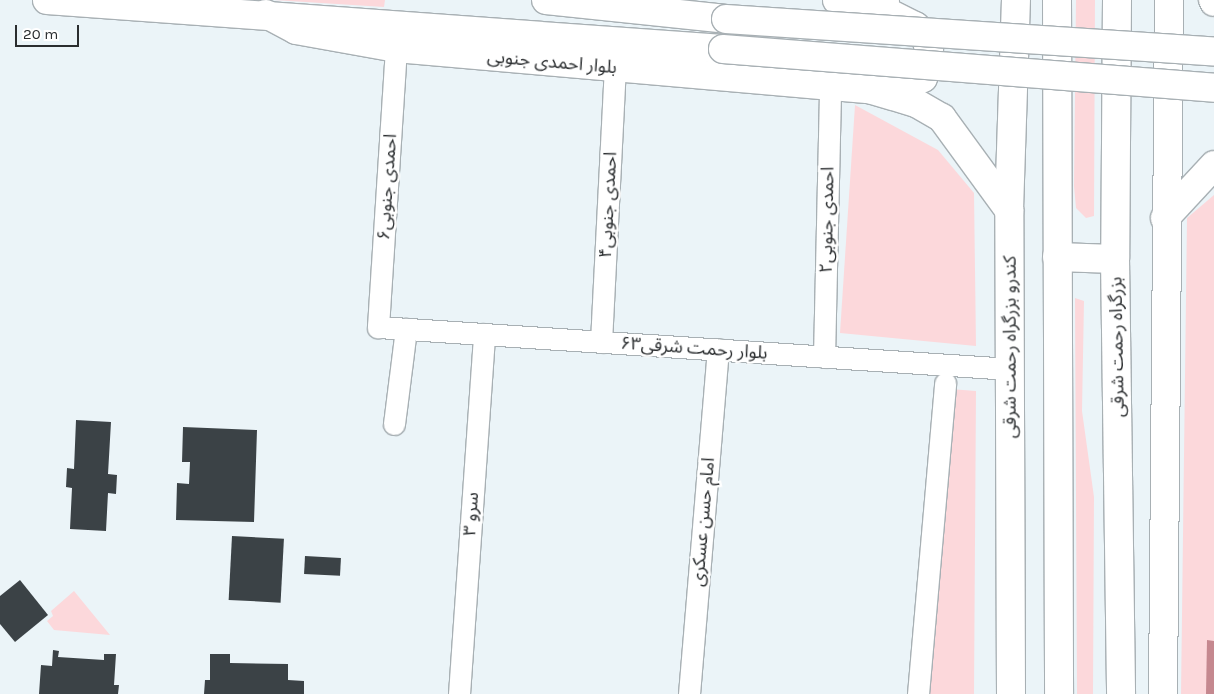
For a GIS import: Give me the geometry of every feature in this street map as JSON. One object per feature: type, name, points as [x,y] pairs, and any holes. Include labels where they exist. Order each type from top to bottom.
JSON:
[{"type":"main road","name":"بلوار احمدی جنوبی","points":[[47,0],[266,14],[296,30],[396,48],[869,88],[916,103],[942,118],[1009,210]]},
{"type":"main road","points":[[546,0],[726,19],[1214,51]]},
{"type":"main road","points":[[837,0],[867,2],[903,0]]},
{"type":"main road","name":"کندرو بزرگراه رحمت شرقی","points":[[1011,694],[1009,210],[1016,0]]},
{"type":"main road","points":[[1057,0],[1059,694]]},
{"type":"main road","name":"بزرگراه رحمت شرقی","points":[[1117,0],[1116,259],[1121,694]]},
{"type":"main road","points":[[1163,694],[1165,218],[1169,0]]},
{"type":"main road","points":[[867,2],[916,26],[925,34],[929,49],[923,78],[902,85],[869,88]]},
{"type":"main road","points":[[266,14],[1214,88]]},
{"type":"main road","points":[[1165,218],[1214,165]]},
{"type":"main road","points":[[1057,257],[1116,259]]},
{"type":"street","name":"احمدی جنوبی۶","points":[[378,327],[396,48]]},
{"type":"street","name":"احمدی جنوبی۴","points":[[601,342],[615,67]]},
{"type":"street","name":"احمدی جنوبی۲","points":[[824,356],[830,84]]},
{"type":"street","name":"بلوار رحمت شرقی۶۳","points":[[378,327],[1010,369]]},
{"type":"street","points":[[394,424],[406,329]]},
{"type":"street","name":"سرو ۳","points":[[459,694],[484,334]]},
{"type":"street","name":"امام حسن عسکری","points":[[689,694],[718,349]]},
{"type":"street","points":[[918,694],[945,383]]},
{"type":"shaded area","points":[[274,0],[385,0],[384,7]]},
{"type":"shaded area","points":[[1076,0],[1095,0],[1094,216],[1086,218],[1076,208],[1074,186]]},
{"type":"shaded area","points":[[855,105],[938,150],[974,193],[976,346],[840,333]]},
{"type":"shaded area","points":[[1214,195],[1214,694],[1181,694],[1187,218]]},
{"type":"shaded area","points":[[1075,298],[1084,301],[1082,411],[1094,497],[1093,694],[1077,694]]},
{"type":"shaded area","points":[[950,389],[976,391],[974,694],[928,694]]},
{"type":"shaded area","points":[[74,591],[110,635],[54,630],[47,621],[53,616],[51,611]]},
{"type":"shaded area","points":[[1207,640],[1214,641],[1214,694],[1206,694]]},
{"type":"building","points":[[76,420],[111,422],[108,474],[117,475],[116,494],[108,493],[106,531],[70,529],[72,488],[66,487],[67,468],[74,469]]},
{"type":"building","points":[[183,427],[257,430],[254,522],[176,520],[177,483],[189,484],[190,462],[182,462]]},
{"type":"building","points":[[232,536],[284,539],[281,603],[229,600]]},
{"type":"building","points":[[305,556],[341,558],[340,576],[304,574]]},
{"type":"building","points":[[20,580],[48,615],[15,642],[0,624],[0,596]]},
{"type":"building","points":[[53,650],[59,651],[58,657],[104,660],[104,654],[116,654],[114,685],[119,685],[118,694],[39,694],[41,665],[52,666]]},
{"type":"building","points":[[210,654],[230,654],[230,663],[288,664],[288,680],[304,681],[304,694],[204,694],[205,680],[210,680]]}]
